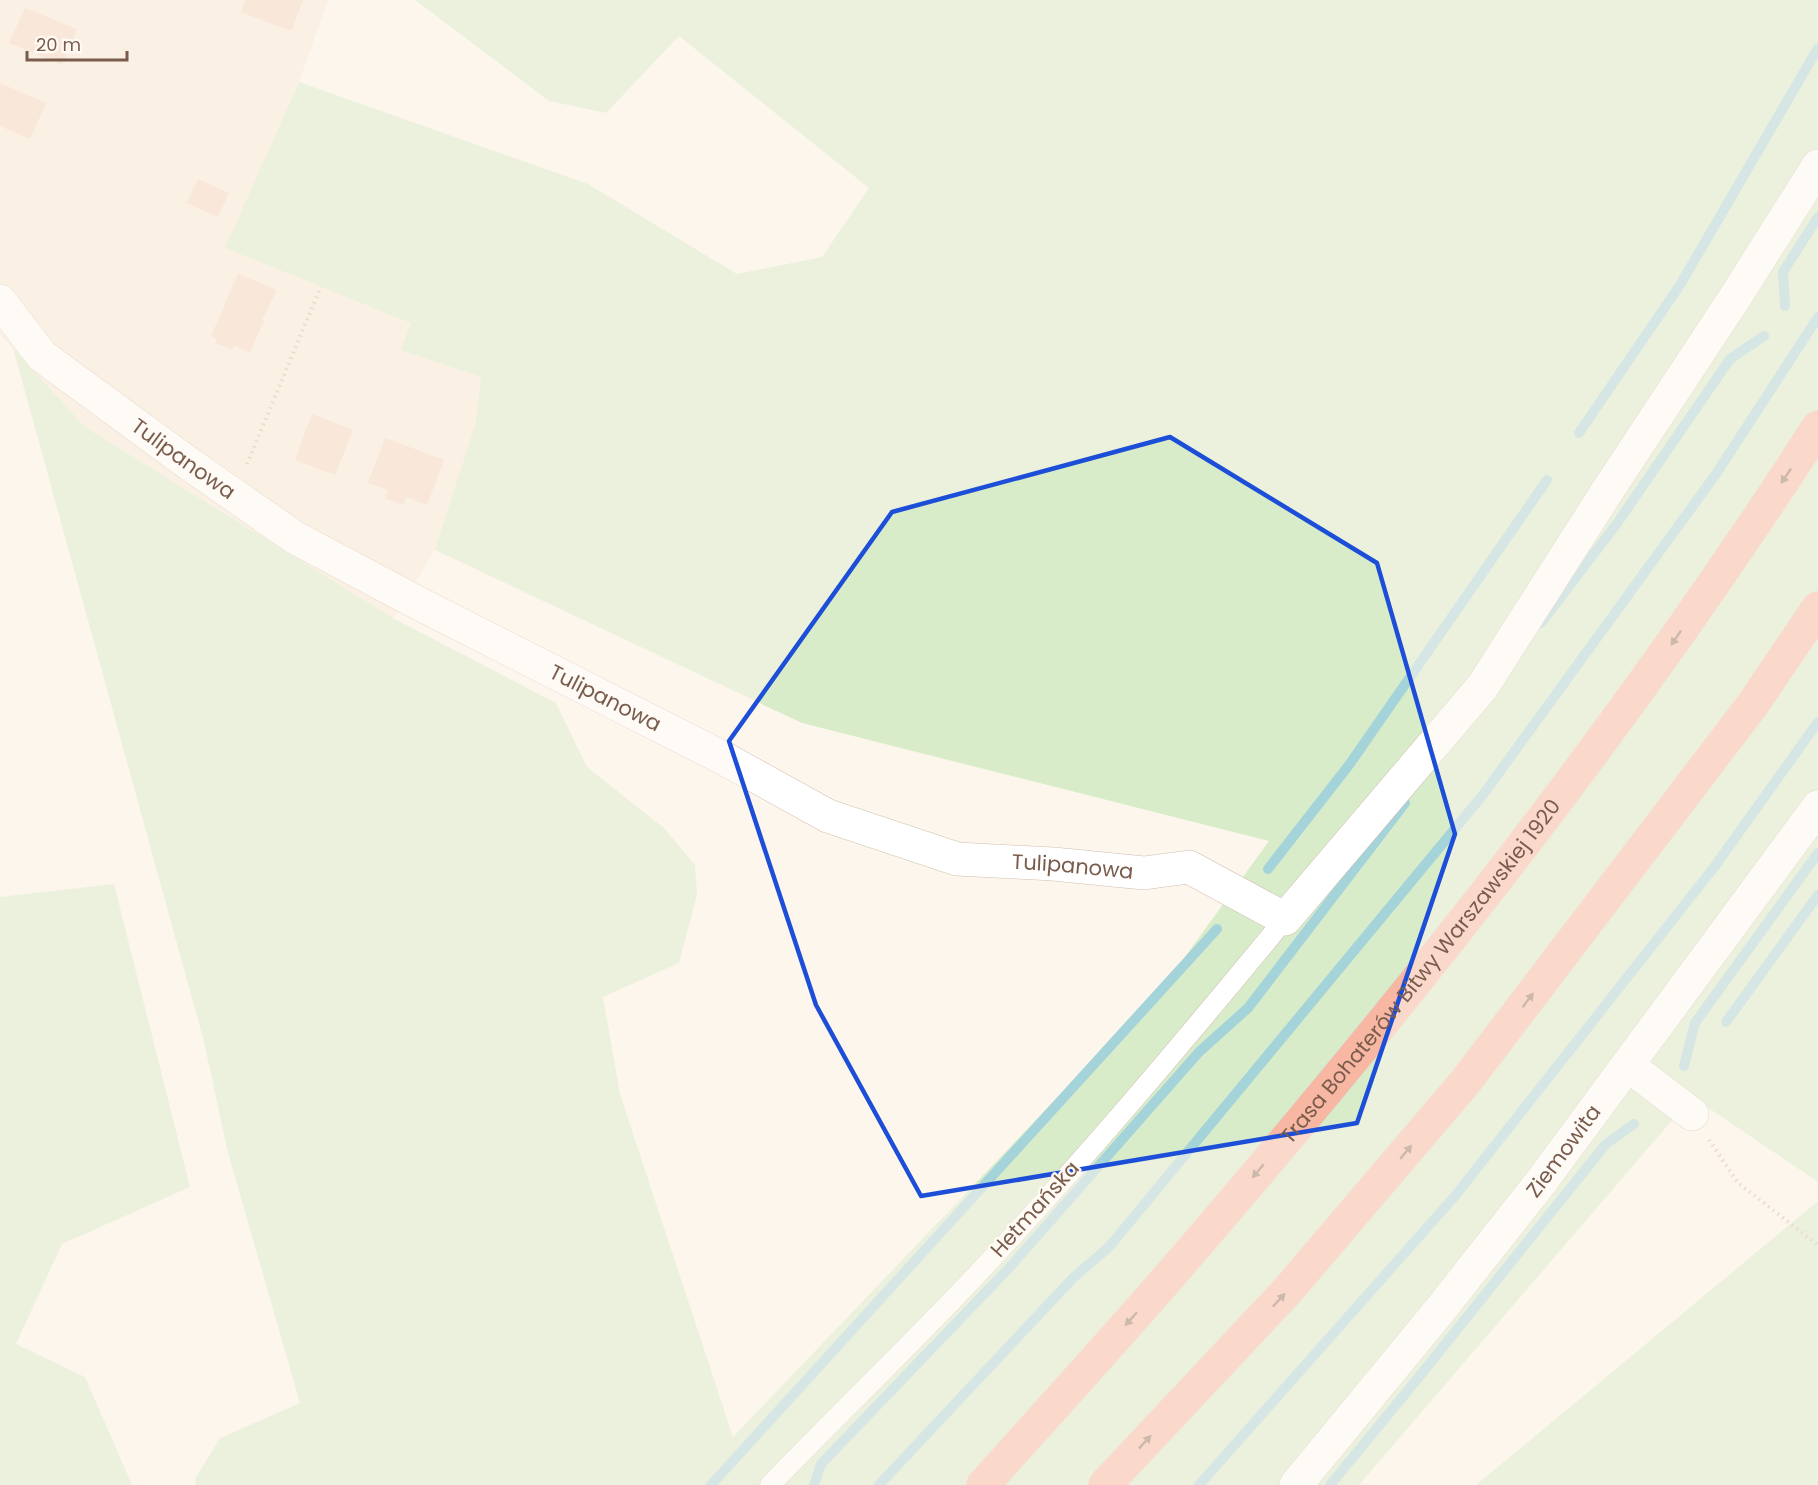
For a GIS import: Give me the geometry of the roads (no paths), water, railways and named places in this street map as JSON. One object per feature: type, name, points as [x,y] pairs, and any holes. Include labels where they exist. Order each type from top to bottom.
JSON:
[{"type":"highway","name":"Trasa Bohaterów Bitwy Warszawskiej 1920","points":[[983,1485],[1193,1249],[1376,1031],[1530,836],[1670,646],[1818,428]]},
{"type":"highway","points":[[1106,1485],[1288,1290],[1466,1081],[1753,704],[1818,609]]},
{"type":"street","points":[[1285,919],[1483,686],[1605,493],[1734,299],[1818,166]]},
{"type":"street","name":"Tulipanowa","points":[[0,301],[42,356],[304,543],[723,758],[828,816],[957,859],[1053,864],[1144,873],[1189,867],[1285,919]]},
{"type":"street","name":"Ziemowita","points":[[1296,1485],[1440,1310],[1541,1182],[1629,1066],[1818,807]]},
{"type":"street","points":[[1629,1066],[1692,1114]]},
{"type":"lane","name":"Hetmańska","points":[[770,1485],[975,1276],[1086,1153],[1285,919]]},
{"type":"waterway","points":[[1579,433],[1680,285],[1818,48]]},
{"type":"waterway","points":[[1785,306],[1783,272],[1818,217]]},
{"type":"waterway","points":[[879,1485],[1073,1278],[1109,1247],[1482,796],[1716,474],[1818,317]]},
{"type":"waterway","points":[[1541,623],[1618,522],[1730,359],[1764,336]]},
{"type":"waterway","points":[[1268,869],[1349,765],[1547,480]]},
{"type":"waterway","points":[[1199,1485],[1455,1196],[1715,866],[1818,722]]},
{"type":"waterway","points":[[814,1485],[821,1464],[1009,1268],[1199,1052],[1248,1008],[1405,803]]},
{"type":"waterway","points":[[1684,1066],[1695,1023],[1818,853]]},
{"type":"waterway","points":[[1726,1022],[1818,895]]},
{"type":"waterway","points":[[711,1485],[1217,929]]},
{"type":"waterway","points":[[1330,1485],[1606,1144],[1634,1124]]}]
